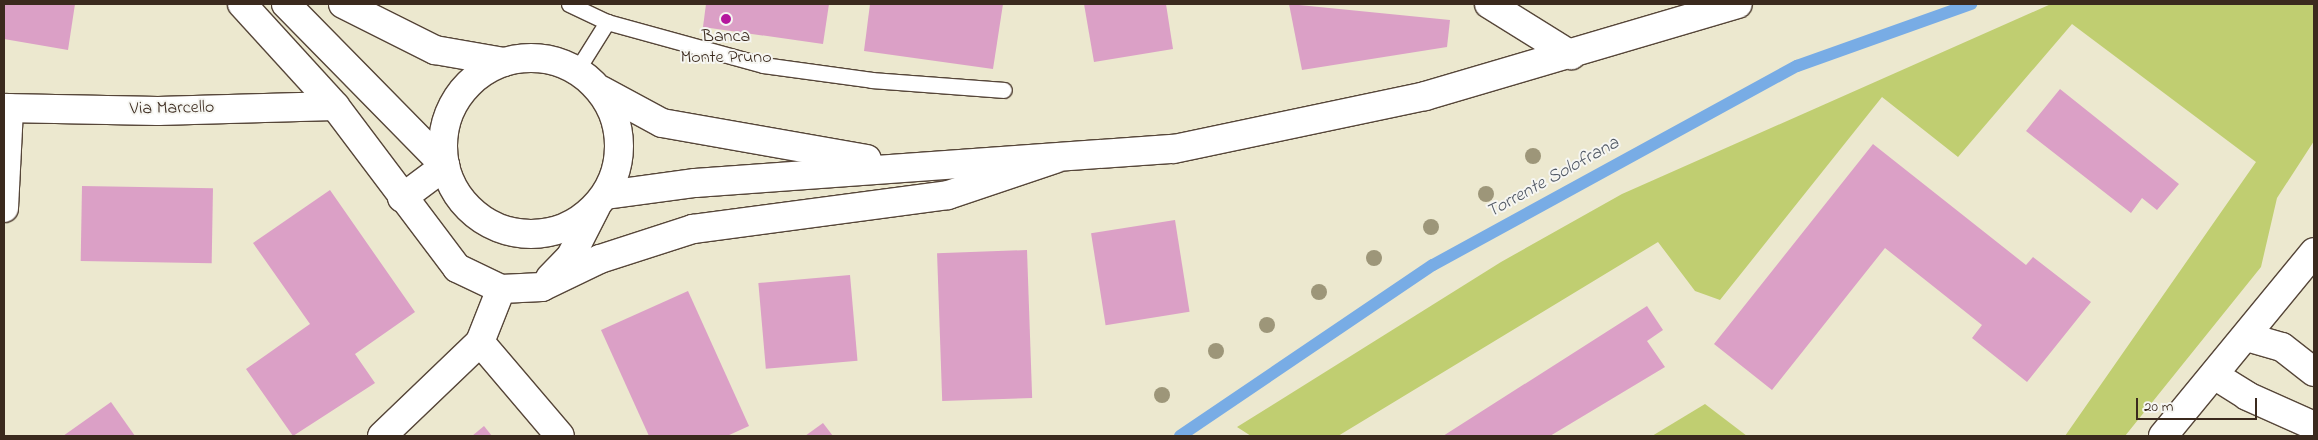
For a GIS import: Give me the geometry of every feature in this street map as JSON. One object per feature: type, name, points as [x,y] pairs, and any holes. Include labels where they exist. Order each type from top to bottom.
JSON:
[{"type":"main road","points":[[242,4],[335,106],[402,198],[457,268],[501,289],[542,287],[600,259],[693,228],[948,195],[1013,177],[1056,159]]},
{"type":"main road","points":[[286,4],[445,166],[468,208],[507,232],[561,230],[601,201],[695,183],[910,166],[1056,159],[1174,149],[1425,96],[1571,55],[1738,4]]},
{"type":"main road","points":[[343,4],[435,50],[504,62],[534,58],[577,70],[601,90],[662,123],[910,166]]},
{"type":"main road","points":[[1489,4],[1571,55]]},
{"type":"main road","points":[[445,166],[443,140],[453,104],[480,74],[504,62]]},
{"type":"main road","points":[[542,287],[571,256],[616,174],[620,147],[615,116],[601,90]]},
{"type":"main road","name":"Via Marcello","points":[[4,208],[6,108],[158,110],[335,106]]},
{"type":"main road","points":[[402,198],[445,166]]},
{"type":"main road","points":[[2163,436],[2247,337],[2314,252]]},
{"type":"main road","points":[[382,436],[480,342],[501,289]]},
{"type":"main road","points":[[2247,337],[2282,347],[2314,372]]},
{"type":"main road","points":[[480,342],[560,436]]},
{"type":"main road","points":[[2214,375],[2247,396],[2314,426]]},
{"type":"lane","points":[[569,4],[607,22],[763,65],[872,80],[1004,90]]},
{"type":"lane","points":[[577,70],[607,22]]},
{"type":"green space","points":[[2051,4],[2314,4],[2314,141],[2277,198],[2261,267],[2125,436],[2065,436],[2256,162],[2072,24],[1958,157],[1882,97],[1720,300],[1695,291],[1658,242],[1338,436],[1251,436],[1237,427],[1501,262],[1622,194]]},
{"type":"green space","points":[[1705,404],[1747,436],[1652,436]]},
{"type":"building","points":[[4,4],[75,4],[68,50],[4,39]]},
{"type":"building","points":[[706,4],[829,4],[823,44],[703,27]]},
{"type":"building","points":[[870,4],[1003,4],[993,69],[864,51]]},
{"type":"building","points":[[1084,4],[1166,4],[1173,49],[1094,62]]},
{"type":"building","points":[[1289,4],[1450,20],[1447,47],[1302,70]]},
{"type":"building","points":[[2060,89],[2179,184],[2157,210],[2142,198],[2131,213],[2026,131]]},
{"type":"building","points":[[1873,144],[2026,265],[2033,257],[2091,302],[2027,382],[1972,338],[1982,325],[1885,248],[1772,390],[1714,344]]},
{"type":"building","points":[[82,186],[213,188],[212,263],[81,261]]},
{"type":"building","points":[[330,190],[415,312],[355,354],[375,383],[293,436],[246,369],[310,324],[253,243]]},
{"type":"building","points":[[1175,220],[1190,312],[1106,325],[1091,233]]},
{"type":"building","points":[[1027,250],[1032,398],[942,401],[937,253]]},
{"type":"building","points":[[850,275],[857,361],[766,369],[758,283]]},
{"type":"building","points":[[688,291],[749,426],[727,436],[649,436],[601,330]]},
{"type":"building","points":[[1647,306],[1663,330],[1647,341],[1665,367],[1550,436],[1443,436]]},
{"type":"building","points":[[111,402],[135,436],[63,436]]},
{"type":"building","points":[[823,423],[833,436],[805,436]]},
{"type":"building","points":[[484,426],[492,436],[472,436]]},
{"type":"waterway","name":"Torrente Solofrana","points":[[1180,436],[1433,265],[1797,66],[1971,4]]},
{"type":"place","name":"Banca Monte Pruno","points":[[726,19]]}]
